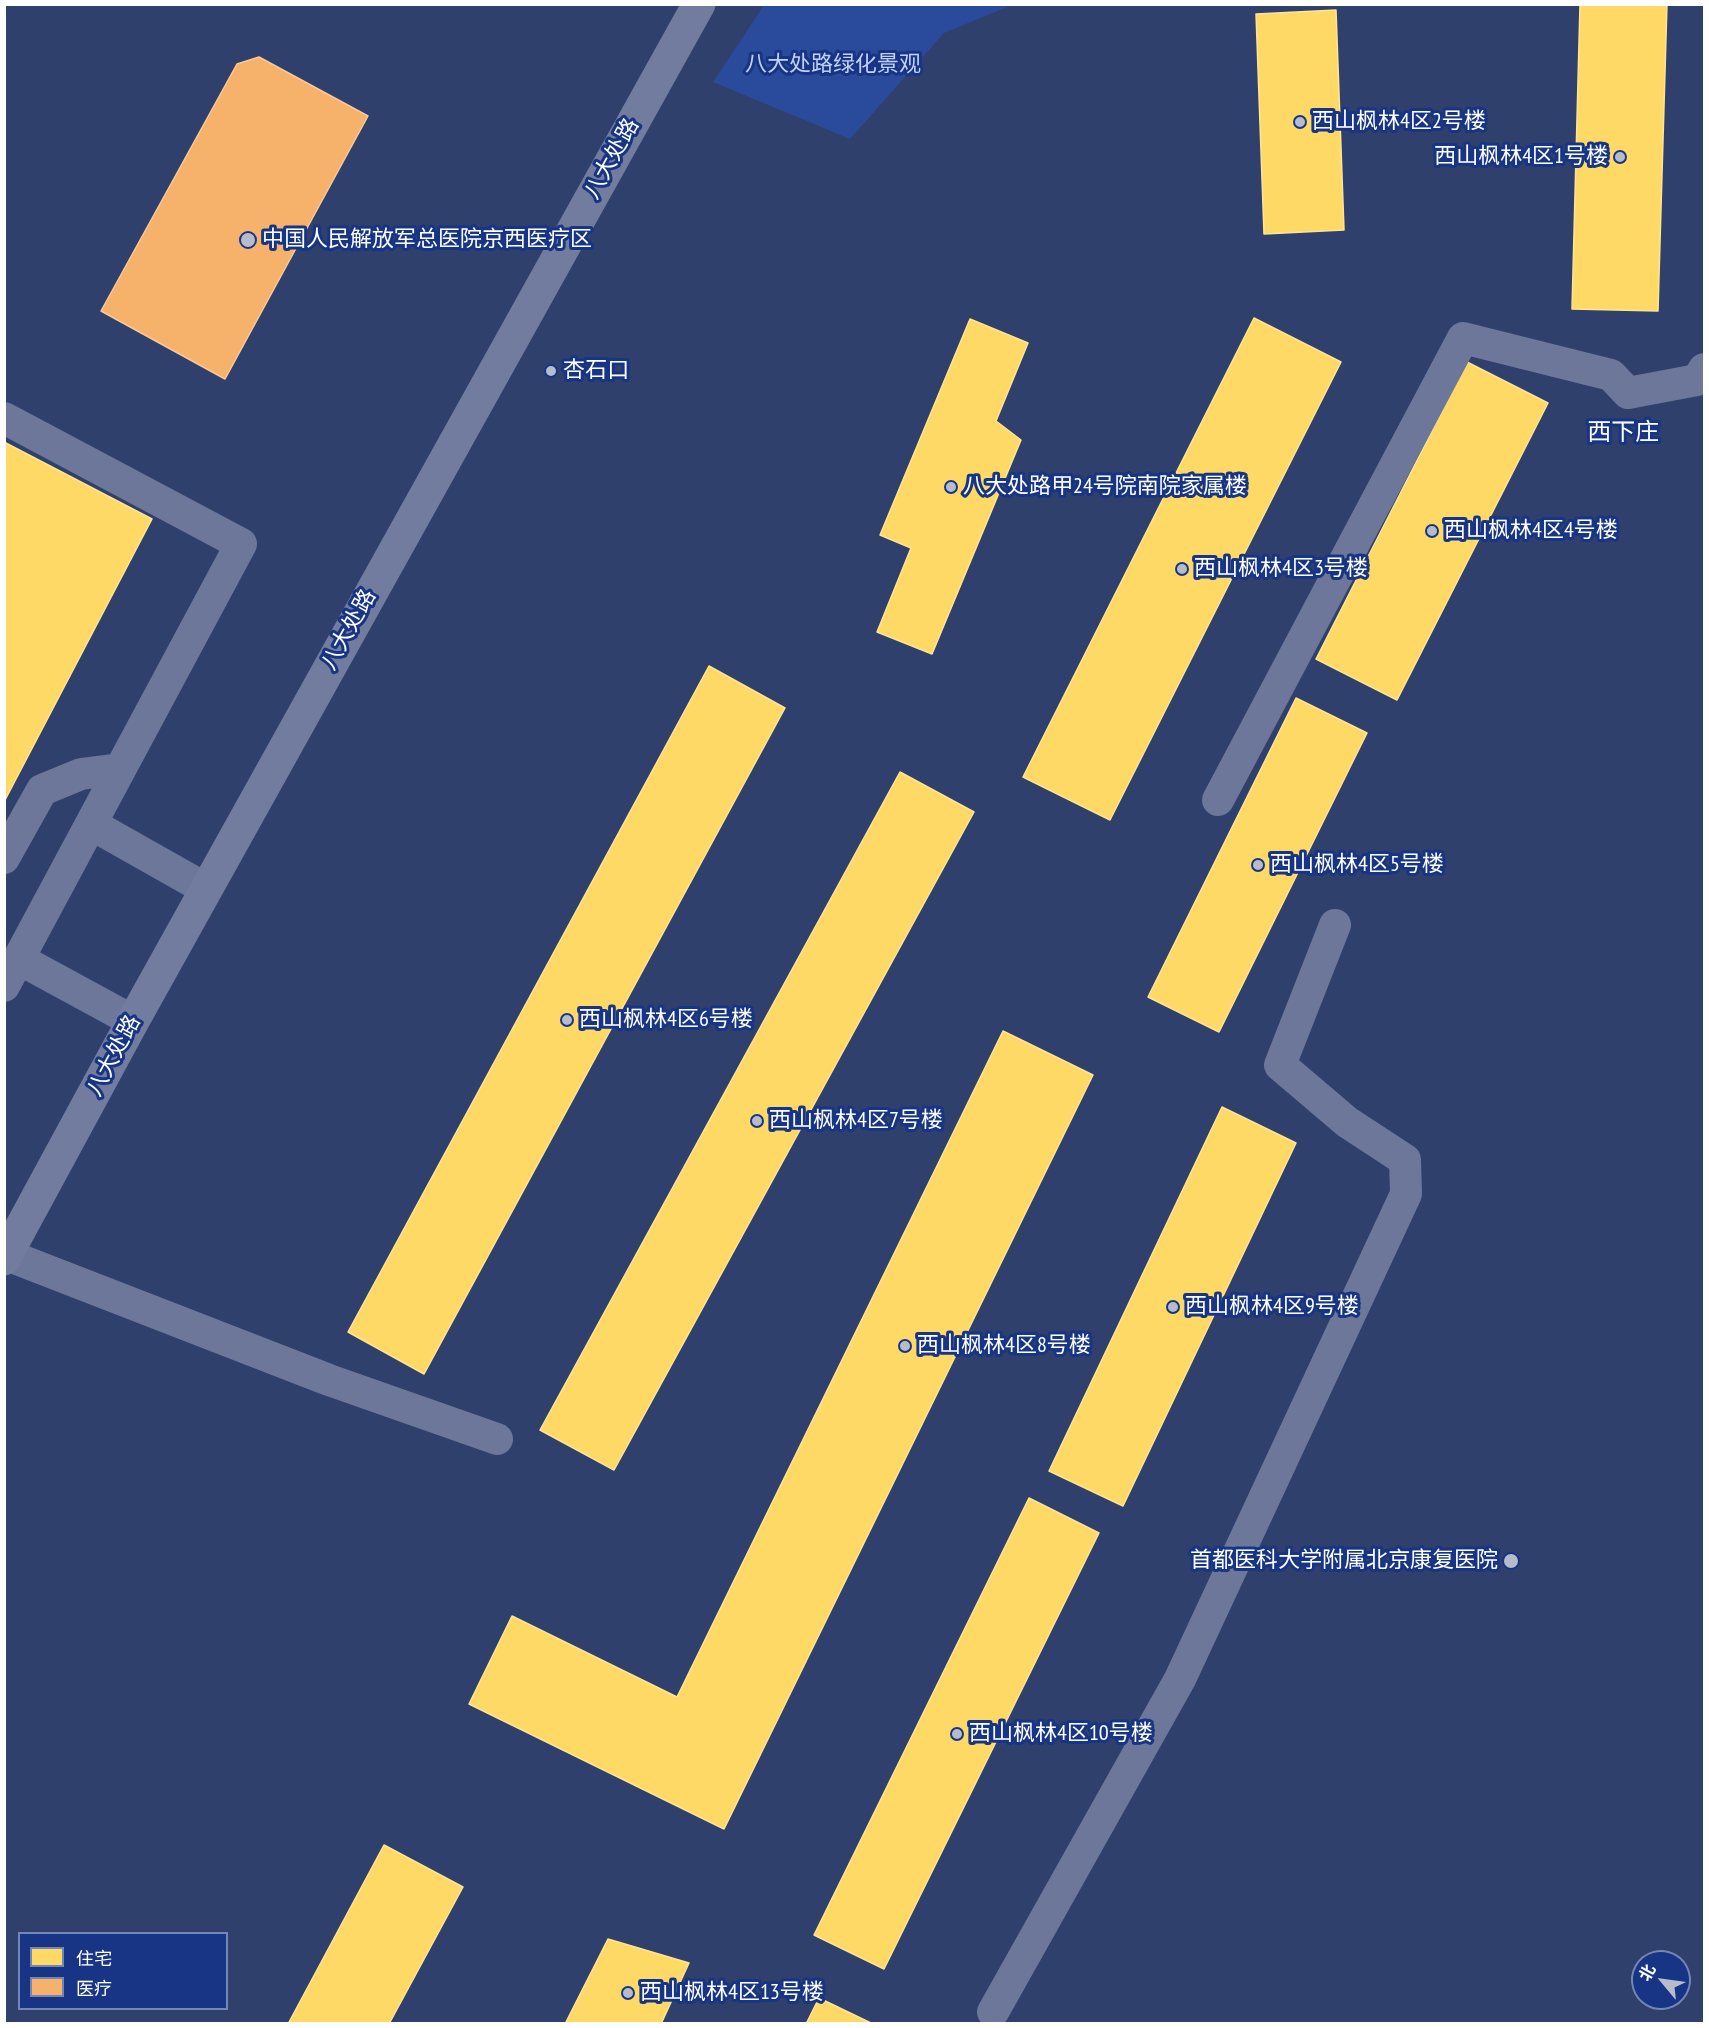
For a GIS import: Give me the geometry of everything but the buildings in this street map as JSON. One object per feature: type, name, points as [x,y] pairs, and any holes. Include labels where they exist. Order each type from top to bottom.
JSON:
[{"type":"street","name":"八大处路","points":[[6,1257],[206,889],[699,4]]},
{"type":"street","points":[[1218,800],[1463,338],[1611,375],[1628,393],[1697,380],[1704,369]]},
{"type":"street","points":[[4,418],[240,544],[4,986]]},
{"type":"street","points":[[4,858],[42,790],[81,774],[120,769]]},
{"type":"street","points":[[91,824],[206,889]]},
{"type":"street","points":[[993,2012],[1180,1679],[1406,1194],[1405,1160],[1347,1122],[1280,1065],[1335,925]]},
{"type":"street","points":[[19,959],[133,1021]]},
{"type":"street","points":[[6,1257],[329,1380],[497,1439]]},
{"type":"green space","name":"八大处路绿化景观","points":[[764,5],[1012,5],[944,33],[850,139],[713,82]]},
{"type":"place","name":"西山枫林4区2号楼","points":[[1300,122]]},
{"type":"place","name":"西山枫林4区1号楼","points":[[1620,157]]},
{"type":"place","name":"中国人民解放军总医院京西医疗区","points":[[248,240]]},
{"type":"place","name":"杏石口","points":[[551,371]]},
{"type":"place","name":"八大处路甲24号院南院家属楼","points":[[951,487]]},
{"type":"place","name":"西山枫林4区4号楼","points":[[1432,531]]},
{"type":"place","name":"西山枫林4区3号楼","points":[[1182,569]]},
{"type":"place","name":"西山枫林4区5号楼","points":[[1258,865]]},
{"type":"place","name":"西山枫林4区6号楼","points":[[567,1020]]},
{"type":"place","name":"西山枫林4区7号楼","points":[[757,1121]]},
{"type":"place","name":"西山枫林4区9号楼","points":[[1173,1307]]},
{"type":"place","name":"西山枫林4区8号楼","points":[[905,1346]]},
{"type":"place","name":"首都医科大学附属北京康复医院","points":[[1511,1561]]},
{"type":"place","name":"西山枫林4区10号楼","points":[[957,1734]]},
{"type":"place","name":"西山枫林4区13号楼","points":[[628,1993]]},
{"type":"district","name":"西下庄","points":[[1623,433]]}]
